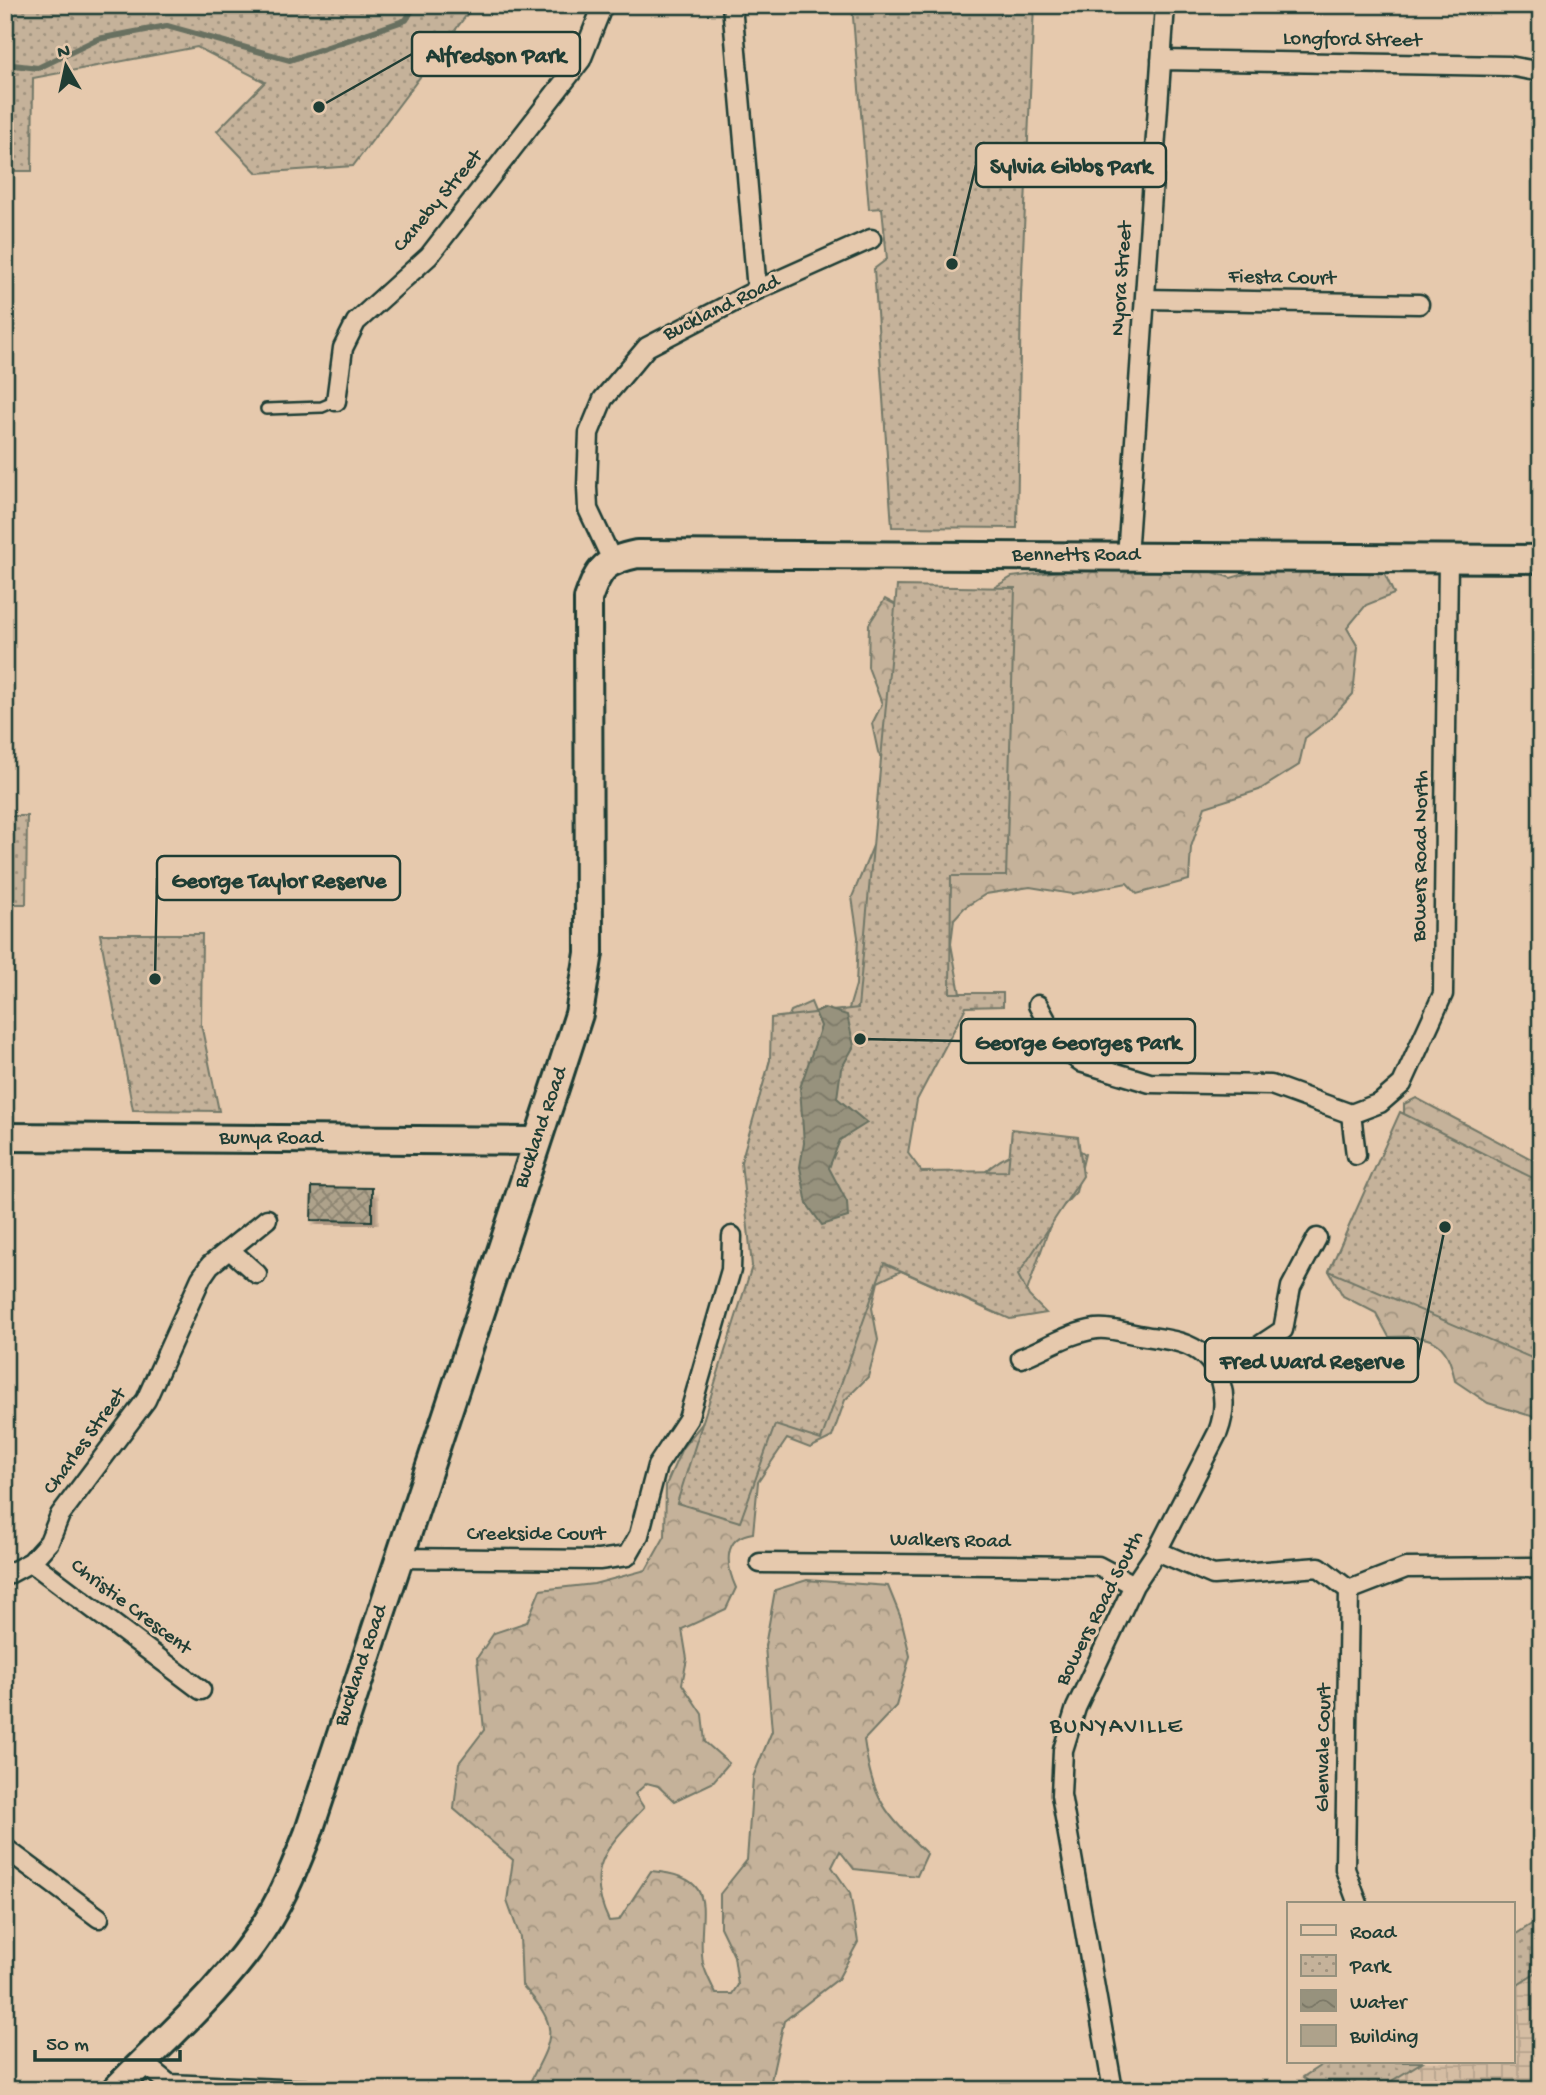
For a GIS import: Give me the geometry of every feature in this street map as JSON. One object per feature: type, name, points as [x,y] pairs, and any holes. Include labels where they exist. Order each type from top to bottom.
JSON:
[{"type":"street","name":"Caneby Street","points":[[336,401],[343,348],[356,321],[438,245],[581,60],[603,5]]},
{"type":"street","points":[[732,5],[757,290]]},
{"type":"street","name":"Nyora Street","points":[[1127,557],[1165,5]]},
{"type":"street","name":"Longford Street","points":[[1161,60],[1509,66],[1541,72]]},
{"type":"street","name":"Buckland Road","points":[[115,2090],[219,1983],[266,1923],[290,1879],[579,1014],[589,953],[588,599],[596,576],[611,560],[588,509],[589,433],[603,399],[647,347],[757,290],[871,239]]},
{"type":"street","name":"Fiesta Court","points":[[1144,299],[1419,304]]},
{"type":"street","name":"Bennetts Road","points":[[611,560],[637,554],[1541,559]]},
{"type":"street","name":"Bowers Road North","points":[[1351,1114],[1380,1103],[1402,1084],[1443,994],[1448,558]]},
{"type":"street","points":[[1038,1004],[1061,1048],[1083,1063],[1150,1083],[1271,1085],[1351,1114],[1356,1156]]},
{"type":"street","name":"Bunya Road","points":[[5,1137],[537,1141]]},
{"type":"street","name":"Charles Street","points":[[5,1576],[32,1562],[49,1542],[60,1515],[146,1400],[201,1278],[211,1265],[267,1219]]},
{"type":"street","name":"Creekside Court","points":[[398,1558],[598,1560],[627,1556],[639,1535],[657,1465],[688,1419],[731,1270],[732,1236]]},
{"type":"street","points":[[1021,1358],[1072,1334],[1100,1328],[1187,1345],[1205,1357],[1218,1373],[1283,1330],[1291,1287],[1317,1238]]},
{"type":"street","points":[[231,1251],[257,1274]]},
{"type":"street","name":"Bowers Road South","points":[[1113,2090],[1061,1795],[1063,1750],[1076,1708],[1134,1585],[1157,1551],[1223,1418],[1224,1393],[1218,1373]]},
{"type":"street","points":[[1157,1551],[1213,1575],[1319,1567],[1349,1590],[1406,1568],[1531,1567],[1541,1572]]},
{"type":"street","name":"Christie Crescent","points":[[32,1562],[201,1690]]},
{"type":"street","name":"Walkers Road","points":[[760,1563],[1098,1566],[1134,1585]]},
{"type":"street","name":"Glenvale Court","points":[[1349,1590],[1345,1869],[1357,1902]]},
{"type":"street","points":[[5,1848],[99,1918]]},
{"type":"street","points":[[142,2062],[169,2084],[305,2090]]},
{"type":"lane","name":"Caneby Street","points":[[266,409],[322,407],[336,401]]},
{"type":"shaded area","points":[[1541,1969],[1541,2090],[1377,2090],[1419,2064],[1514,2064],[1514,2003],[1517,2001],[1514,1986]]},
{"type":"green space","points":[[5,5],[474,5],[353,166],[257,173],[217,131],[265,82],[197,47],[33,78],[32,171],[5,171]]},
{"type":"green space","points":[[852,5],[1034,5],[1021,296],[1017,528],[892,527],[874,269],[887,259],[882,208],[869,209]]},
{"type":"green space","points":[[1076,569],[1207,570],[1231,578],[1255,571],[1384,572],[1394,594],[1366,605],[1347,628],[1358,647],[1353,694],[1331,718],[1305,738],[1299,765],[1259,790],[1205,807],[1191,847],[1189,880],[1137,894],[1127,883],[1072,894],[1030,887],[986,894],[964,908],[954,919],[951,944],[963,1010],[931,1052],[895,1166],[973,1185],[992,1166],[1013,1153],[1063,1139],[1085,1154],[1076,1192],[1053,1217],[1026,1294],[1000,1315],[901,1271],[878,1282],[872,1308],[878,1340],[868,1377],[845,1400],[832,1437],[810,1448],[787,1439],[758,1482],[753,1533],[736,1540],[731,1546],[730,1571],[736,1588],[726,1609],[682,1629],[687,1659],[682,1684],[702,1714],[705,1742],[729,1763],[712,1783],[674,1801],[658,1786],[647,1783],[635,1794],[644,1808],[610,1846],[603,1858],[598,1886],[609,1921],[619,1920],[651,1871],[690,1881],[698,1890],[702,1902],[705,1971],[716,1994],[732,1994],[738,1985],[734,1956],[720,1927],[720,1894],[747,1860],[753,1777],[772,1731],[765,1646],[775,1590],[807,1580],[888,1586],[901,1618],[910,1656],[896,1706],[864,1740],[872,1778],[883,1804],[900,1827],[927,1854],[917,1876],[854,1869],[840,1851],[832,1867],[850,1893],[858,1942],[838,1979],[784,2021],[769,2090],[530,2090],[528,2086],[548,2044],[549,2034],[543,2012],[522,1985],[520,1937],[507,1901],[513,1860],[454,1809],[459,1763],[484,1730],[477,1658],[494,1633],[527,1622],[540,1590],[594,1584],[646,1570],[665,1536],[666,1485],[682,1448],[706,1419],[751,1315],[757,1250],[752,1160],[769,1063],[791,1011],[811,1002],[821,1026],[847,1015],[856,985],[858,937],[852,897],[896,790],[878,752],[872,724],[882,704],[868,667],[869,624],[885,599],[913,614],[971,601],[1012,577]]},
{"type":"green space","points":[[897,586],[1015,588],[1006,876],[951,876],[950,993],[1003,993],[1003,1006],[966,1007],[917,1100],[908,1153],[922,1172],[1008,1171],[1012,1129],[1078,1137],[1083,1176],[1018,1275],[1029,1296],[1046,1313],[1010,1319],[884,1263],[821,1440],[775,1425],[740,1522],[677,1503],[752,1266],[741,1162],[770,1060],[771,1018],[858,1008]]},
{"type":"green space","points":[[5,816],[27,816],[26,904],[5,904]]},
{"type":"green space","points":[[100,934],[202,934],[201,1024],[219,1111],[133,1110]]},
{"type":"green space","points":[[1416,1098],[1541,1164],[1541,1419],[1488,1403],[1455,1381],[1447,1356],[1435,1342],[1416,1337],[1389,1337],[1376,1313],[1343,1296],[1329,1271],[1404,1127],[1404,1104]]},
{"type":"green space","points":[[1400,1112],[1541,1182],[1541,1362],[1329,1271]]},
{"type":"green space","points":[[1541,1918],[1541,1969],[1514,1986],[1514,1935]]},
{"type":"green space","points":[[1323,2064],[1419,2064],[1377,2090],[1319,2090],[1303,2077]]},
{"type":"water","points":[[824,1008],[847,1015],[854,1046],[841,1069],[837,1098],[867,1123],[840,1140],[829,1168],[847,1202],[848,1217],[822,1225],[807,1204],[800,1167],[804,1143],[800,1088],[821,1026],[815,1012]]},
{"type":"building","points":[[312,1187],[372,1188],[372,1221],[311,1220]]},
{"type":"waterway","points":[[5,64],[38,68],[98,39],[167,26],[290,60],[406,20],[415,5]]},
{"type":"place","name":"Alfredson Park","points":[[319,107]]},
{"type":"place","name":"Sylvia Gibbs Park","points":[[952,264]]},
{"type":"place","name":"George Taylor Reserve","points":[[155,979]]},
{"type":"place","name":"George Georges Park","points":[[860,1039]]},
{"type":"place","name":"Fred Ward Reserve","points":[[1445,1227]]},
{"type":"district","name":"BUNYAVILLE","points":[[1117,1727]]}]
